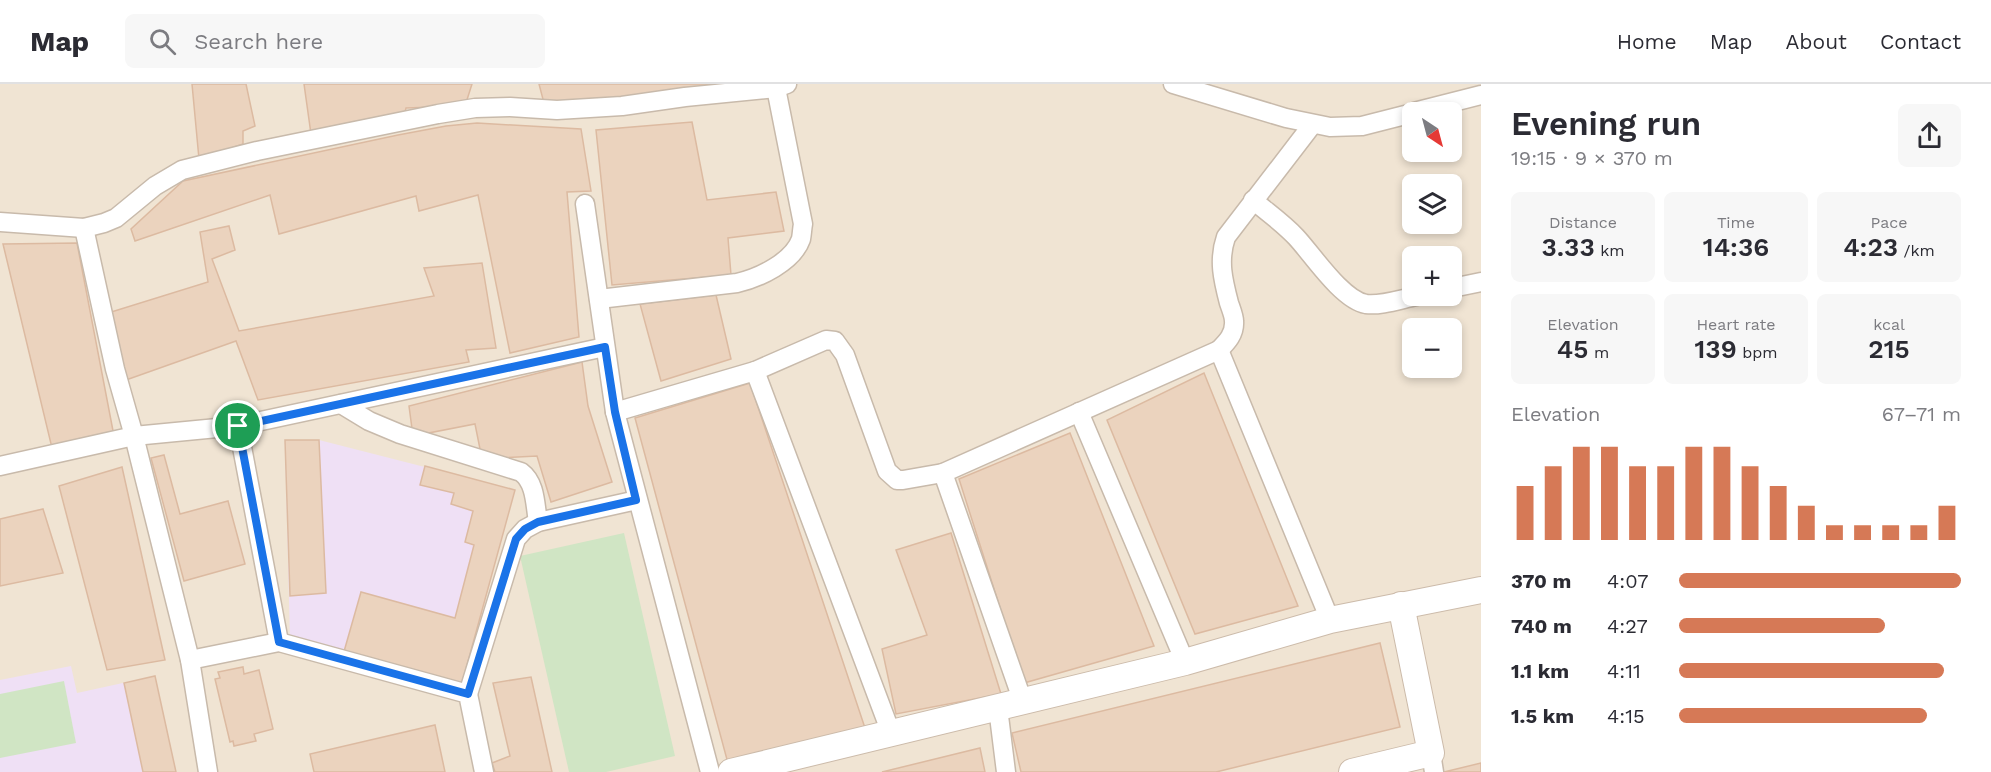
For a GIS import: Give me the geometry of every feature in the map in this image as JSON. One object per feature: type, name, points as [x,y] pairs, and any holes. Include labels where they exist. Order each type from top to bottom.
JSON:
[{"type":"street","points":[[1173,84],[1312,124],[1330,127],[1362,126],[1402,116]]},
{"type":"street","points":[[0,222],[84,228],[116,218],[155,186],[182,170],[314,139],[475,108],[577,110],[782,86],[802,225],[801,238],[794,252],[767,273],[737,284],[599,299]]},
{"type":"street","points":[[1457,102],[1481,96]]},
{"type":"street","points":[[615,412],[755,371],[826,340],[835,340],[845,355],[887,471],[897,480],[943,473],[1219,350],[1230,339],[1235,320],[1223,282],[1221,250],[1226,237],[1312,124]]},
{"type":"street","points":[[1253,200],[1296,236],[1317,263],[1355,300],[1366,304],[1377,304],[1402,299]]},
{"type":"street","points":[[585,204],[615,412],[636,500],[710,772]]},
{"type":"street","points":[[84,228],[115,369],[190,660],[208,772]]},
{"type":"street","points":[[1462,286],[1481,282]]},
{"type":"street","points":[[0,466],[134,436],[238,426],[605,347]]},
{"type":"street","points":[[1219,350],[1330,620]]},
{"type":"street","points":[[755,371],[891,734]]},
{"type":"street","points":[[341,404],[369,421],[400,434],[521,472],[532,487],[538,522]]},
{"type":"street","points":[[1079,412],[1185,662]]},
{"type":"street","points":[[238,426],[279,642]]},
{"type":"street","points":[[943,473],[1023,702]]},
{"type":"street","points":[[484,772],[468,694],[516,539],[525,529],[538,522],[636,500]]},
{"type":"street","points":[[730,772],[1185,662],[1330,620],[1481,590]]},
{"type":"street","points":[[1352,772],[1432,763],[1401,605]]},
{"type":"street","points":[[190,660],[279,642],[468,694]]},
{"type":"street","points":[[998,708],[1006,772]]},
{"type":"shaded area","points":[[0,84],[1481,84],[1481,772],[0,772]]},
{"type":"shaded area","points":[[285,440],[319,440],[515,490],[461,687],[290,639]]},
{"type":"shaded area","points":[[71,666],[77,693],[155,676],[176,772],[0,772],[0,680]]},
{"type":"green space","points":[[624,533],[675,756],[606,772],[569,772],[520,556]]},
{"type":"green space","points":[[64,681],[76,743],[0,758],[0,694]]},
{"type":"building","points":[[192,84],[246,84],[255,126],[243,131],[243,144],[199,159]]},
{"type":"building","points":[[304,84],[472,84],[465,106],[406,108],[403,120],[311,134]]},
{"type":"building","points":[[539,84],[712,84],[654,99],[545,107]]},
{"type":"building","points":[[692,122],[707,200],[776,192],[784,231],[728,238],[731,275],[612,285],[596,130]]},
{"type":"building","points":[[477,123],[581,129],[591,191],[567,192],[579,337],[510,353],[478,195],[419,211],[416,196],[279,234],[270,195],[135,241],[131,229],[183,181],[398,135]]},
{"type":"building","points":[[229,226],[235,250],[212,259],[239,331],[434,296],[424,268],[482,263],[496,348],[466,350],[469,362],[258,400],[236,341],[126,380],[108,313],[208,282],[200,232]]},
{"type":"building","points":[[77,243],[114,436],[52,448],[3,244]]},
{"type":"building","points":[[716,295],[731,359],[661,381],[640,304]]},
{"type":"building","points":[[582,362],[588,406],[612,482],[551,502],[537,456],[482,459],[475,424],[413,436],[409,406]]},
{"type":"building","points":[[1204,373],[1298,606],[1195,634],[1107,420]]},
{"type":"building","points":[[750,383],[866,731],[729,767],[635,418]]},
{"type":"building","points":[[1070,433],[1154,646],[1024,683],[959,479]]},
{"type":"building","points":[[285,440],[319,440],[326,593],[290,596]]},
{"type":"building","points":[[164,455],[180,514],[228,501],[245,564],[184,581],[151,458]]},
{"type":"building","points":[[425,466],[515,490],[461,687],[343,655],[361,592],[455,618],[474,545],[465,542],[473,511],[451,504],[454,493],[420,485]]},
{"type":"building","points":[[122,467],[165,660],[107,670],[59,486]]},
{"type":"building","points":[[43,509],[63,573],[0,586],[0,519]]},
{"type":"building","points":[[951,533],[1001,694],[896,714],[882,649],[927,635],[896,550]]},
{"type":"building","points":[[1380,643],[1400,727],[1216,772],[1021,772],[1012,733]]},
{"type":"building","points":[[243,667],[244,674],[259,670],[273,729],[254,734],[256,741],[234,746],[233,741],[230,742],[215,679],[220,678],[218,672]]},
{"type":"building","points":[[155,676],[176,772],[143,772],[124,683]]},
{"type":"building","points":[[531,677],[552,772],[495,772],[492,763],[510,756],[493,683]]},
{"type":"building","points":[[435,725],[445,772],[314,772],[310,754]]},
{"type":"building","points":[[980,748],[985,772],[882,772]]},
{"type":"building","points":[[1481,763],[1481,772],[1444,772]]},
{"type":"route","points":[[605,347],[615,412],[636,500],[538,522],[520,533],[516,539],[468,694],[279,642],[238,426],[605,347]]}]
